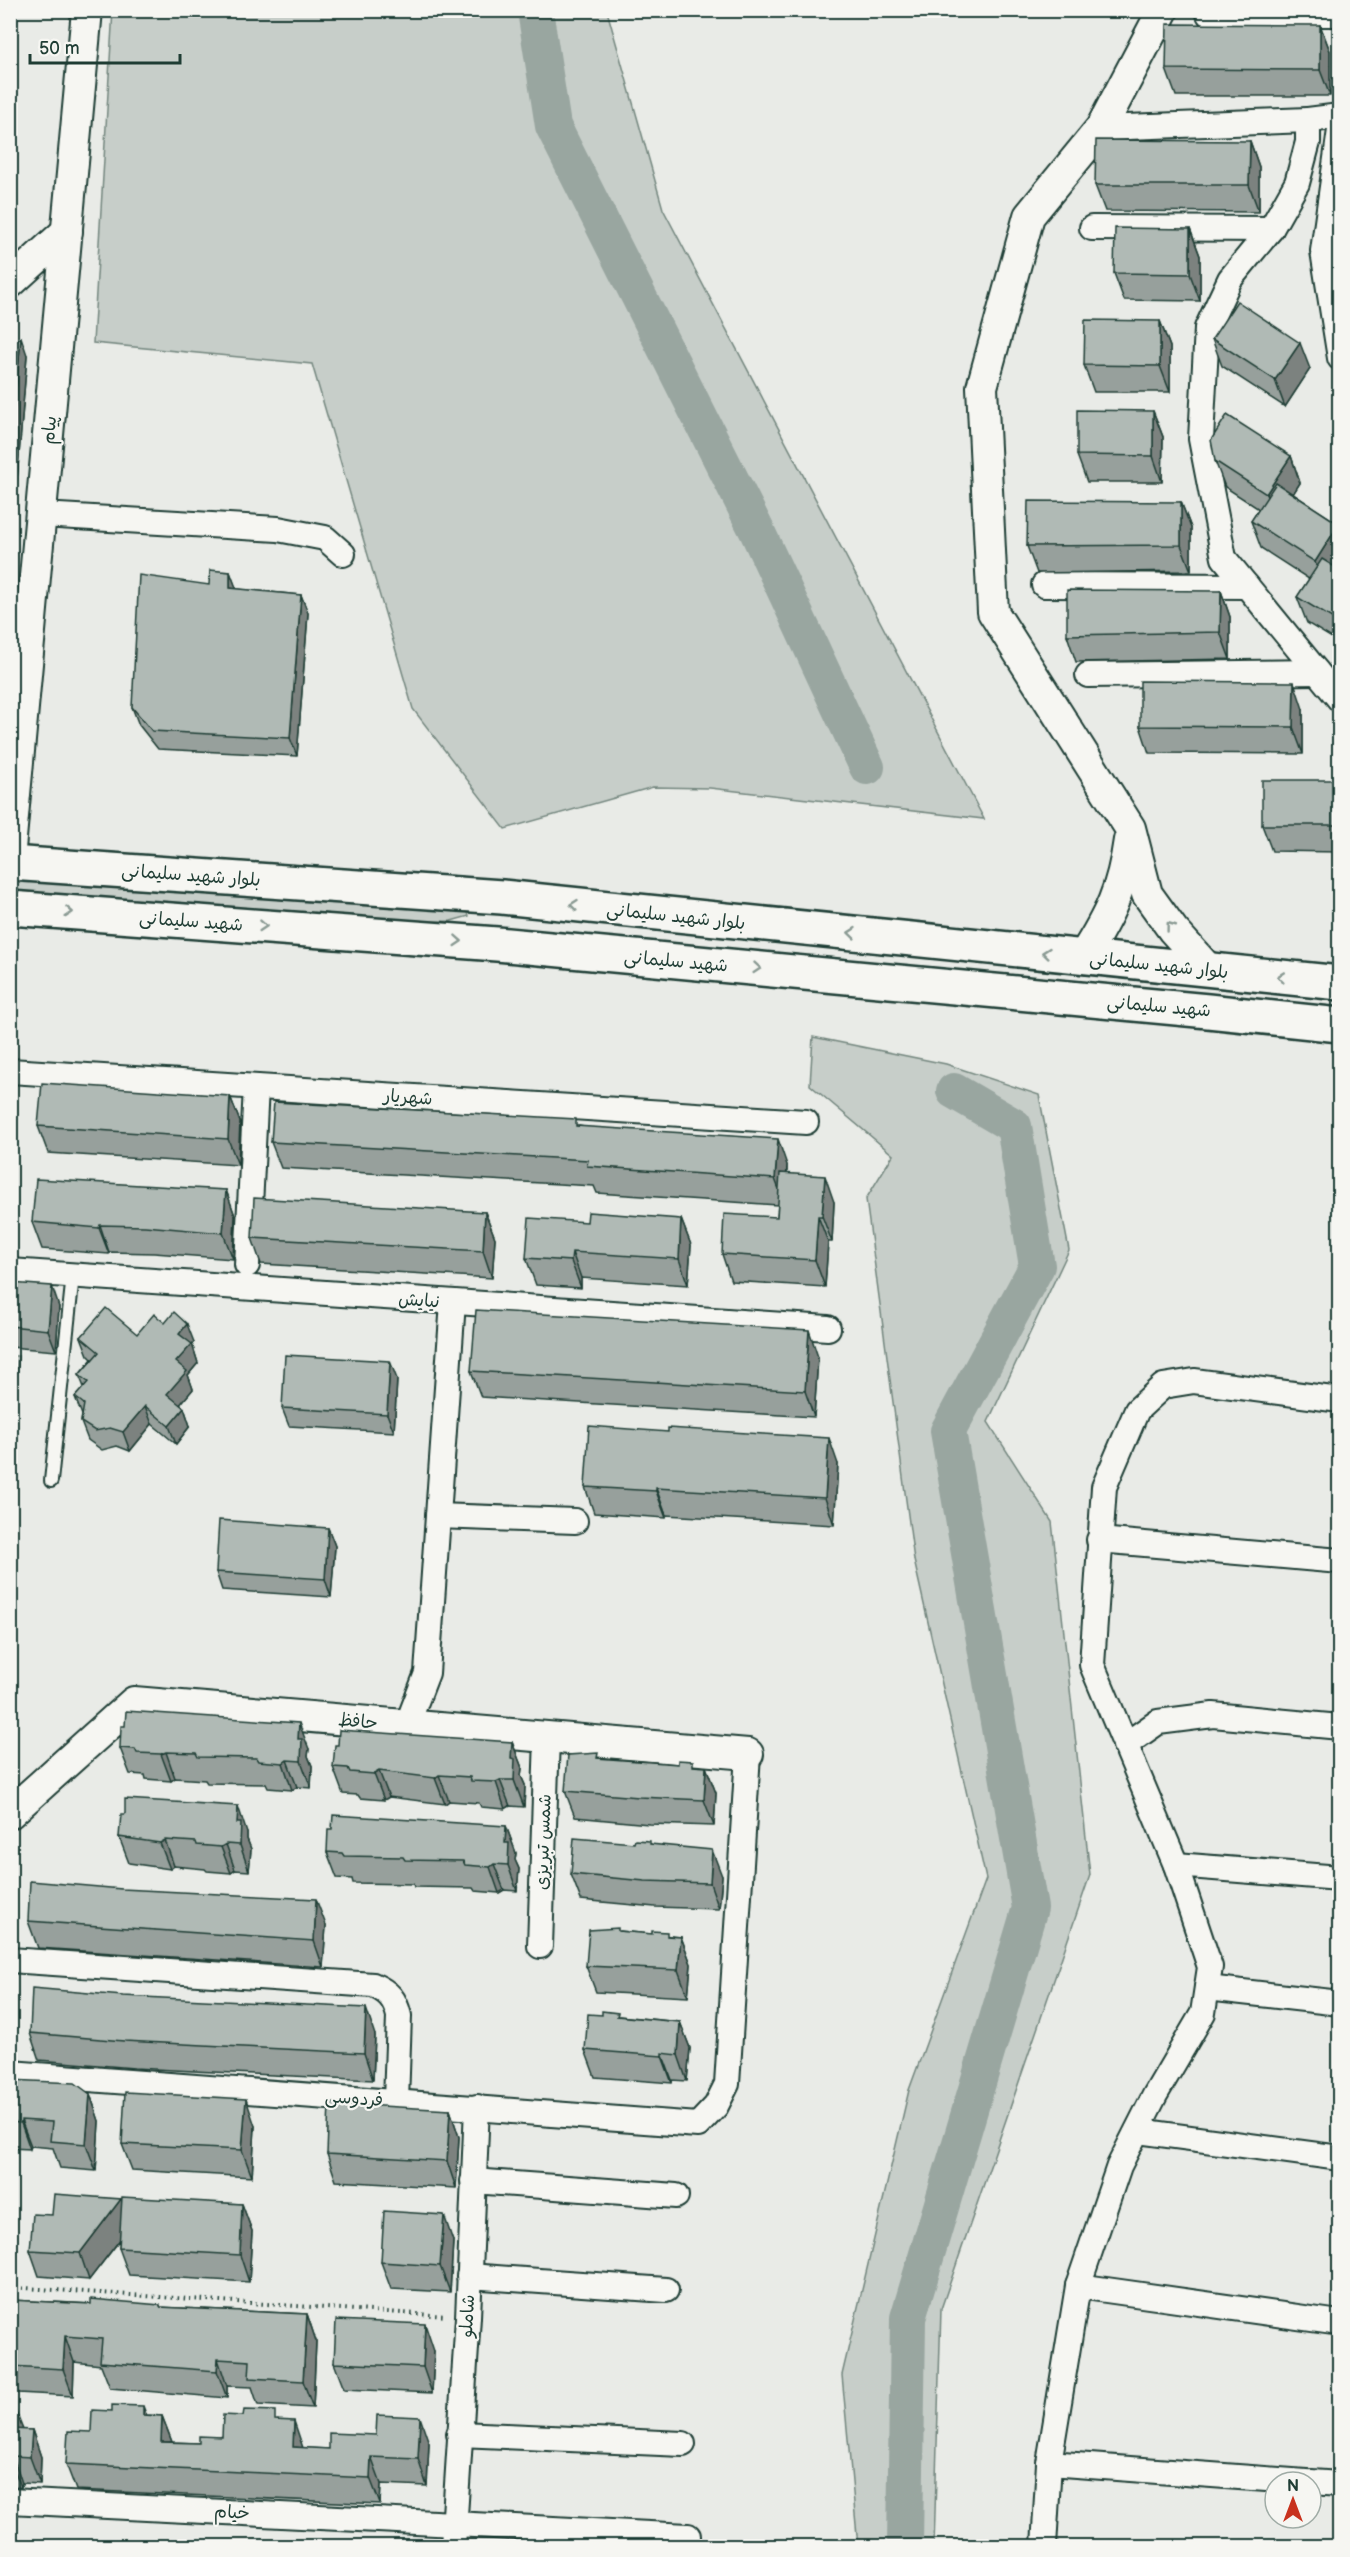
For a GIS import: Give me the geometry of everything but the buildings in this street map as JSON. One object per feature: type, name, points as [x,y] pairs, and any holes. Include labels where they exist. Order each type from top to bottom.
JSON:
[{"type":"main road","name":"بلوار شهید سلیمانی","points":[[10,862],[501,897],[1340,983]]},
{"type":"main road","points":[[497,944],[501,897]]},
{"type":"main road","name":"شهید سلیمانی","points":[[10,908],[497,944],[1340,1025]]},
{"type":"street","name":"پیام","points":[[10,849],[87,10]]},
{"type":"street","points":[[1163,10],[1101,128],[1029,216],[982,387],[993,612],[1130,828],[1147,894],[1173,930],[1209,970]]},
{"type":"street","points":[[1209,14],[1340,14]]},
{"type":"street","points":[[1101,128],[1308,120],[1340,116]]},
{"type":"street","points":[[1308,120],[1308,142],[1297,183],[1271,229],[1230,279],[1207,328],[1201,439],[1224,558],[1340,700]]},
{"type":"street","points":[[1340,130],[1323,251],[1340,358]]},
{"type":"street","points":[[1092,228],[1271,229]]},
{"type":"street","points":[[10,283],[67,231]]},
{"type":"street","points":[[42,515],[278,529],[325,538],[343,554]]},
{"type":"street","points":[[1044,585],[1247,586]]},
{"type":"street","points":[[1088,675],[1317,672]]},
{"type":"street","points":[[1083,957],[1110,915],[1124,870],[1130,828]]},
{"type":"street","name":"شهریار","points":[[10,1071],[806,1122]]},
{"type":"street","points":[[247,1265],[256,1087]]},
{"type":"street","name":"نیایش","points":[[10,1271],[828,1328]]},
{"type":"street","points":[[407,1725],[427,1673],[453,1302]]},
{"type":"street","points":[[1044,2547],[1049,2463],[1078,2286],[1119,2166],[1155,2095],[1203,2013],[1210,1967],[1176,1865],[1092,1665],[1104,1487],[1137,1410],[1163,1386],[1194,1381],[1340,1401]]},
{"type":"street","points":[[438,1515],[575,1521]]},
{"type":"street","points":[[1099,1540],[1340,1561]]},
{"type":"street","name":"حافظ","points":[[10,1814],[134,1702],[748,1754]]},
{"type":"street","points":[[1125,1745],[1158,1722],[1213,1715],[1340,1727]]},
{"type":"street","name":"شمس تبریزی","points":[[540,1946],[547,1737]]},
{"type":"street","name":"فردوسی","points":[[10,2073],[698,2125],[716,2106],[727,2084],[748,1754]]},
{"type":"street","points":[[1176,1865],[1340,1878]]},
{"type":"street","points":[[10,1960],[373,1985],[390,1994],[399,2016],[396,2101]]},
{"type":"street","points":[[1207,1988],[1340,2003]]},
{"type":"street","name":"شاملو","points":[[453,2535],[468,2317],[477,2107]]},
{"type":"street","points":[[1138,2131],[1340,2158]]},
{"type":"street","points":[[473,2181],[676,2196]]},
{"type":"street","points":[[470,2276],[666,2290]]},
{"type":"street","points":[[1078,2286],[1340,2323]]},
{"type":"street","points":[[459,2434],[683,2444]]},
{"type":"street","points":[[1049,2463],[1263,2479]]},
{"type":"street","points":[[1323,2483],[1340,2484]]},
{"type":"street","name":"خیام","points":[[10,2501],[453,2535],[688,2536]]},
{"type":"lane","points":[[51,1481],[73,1275]]},
{"type":"path","points":[[10,2287],[468,2317]]},
{"type":"shaded area","points":[[113,10],[607,11],[663,209],[984,819],[710,788],[653,787],[505,829],[413,709],[312,364],[93,343]]},
{"type":"shaded area","points":[[10,875],[467,908],[469,916],[451,921],[408,922],[11,894]]},
{"type":"shaded area","points":[[813,1037],[946,1064],[1039,1095],[1069,1250],[988,1422],[1052,1522],[1090,1875],[941,2309],[934,2546],[858,2546],[842,2375],[909,2090],[986,1879],[914,1560],[866,1199],[893,1155],[810,1085]]},
{"type":"shaded area","points":[[10,1356],[18,1356],[11,1456]]},
{"type":"waterway","points":[[535,10],[553,126],[757,531],[867,767]]},
{"type":"waterway","points":[[905,2546],[908,2318],[1030,1908],[948,1431],[1037,1266],[1014,1126],[954,1091]]}]
